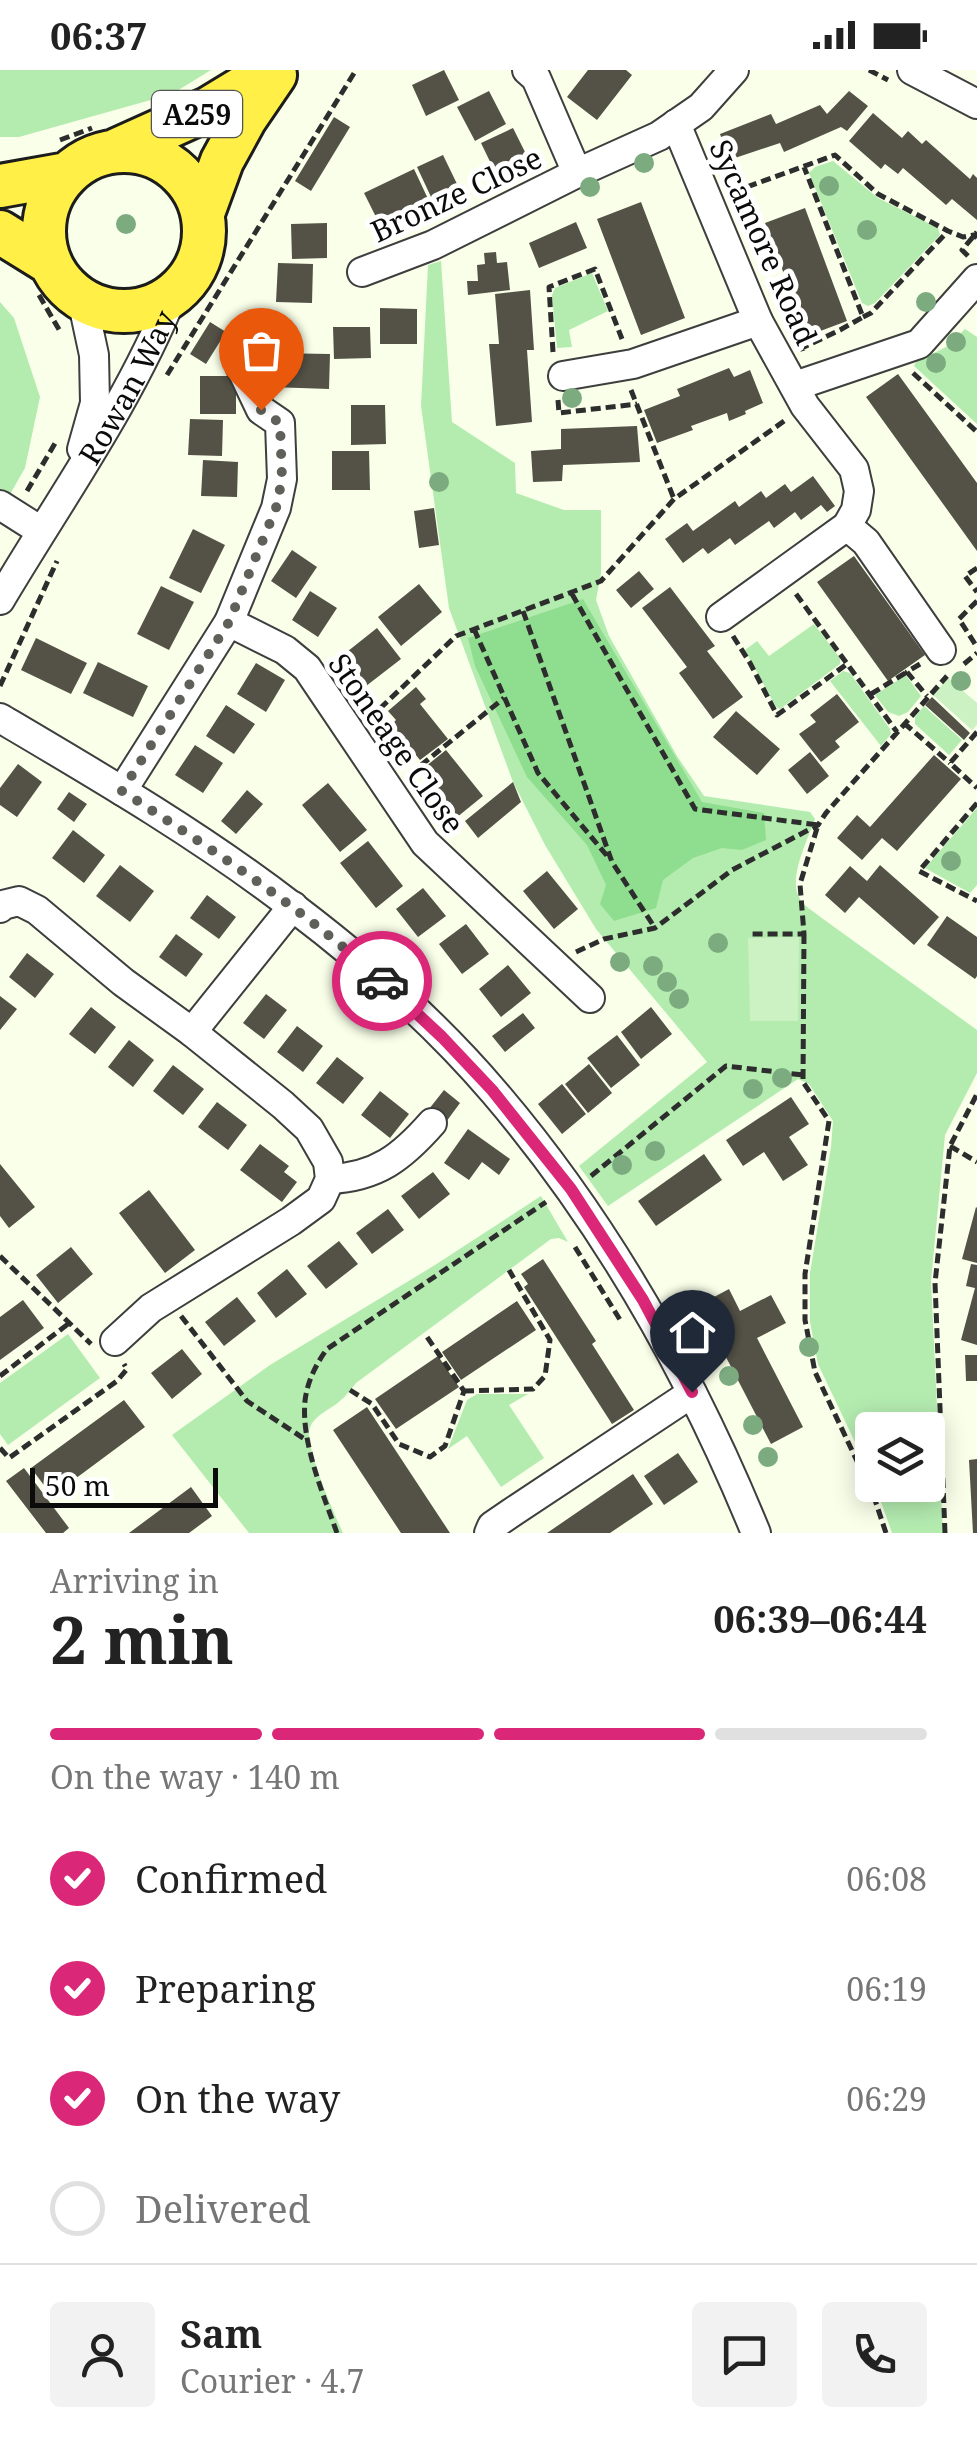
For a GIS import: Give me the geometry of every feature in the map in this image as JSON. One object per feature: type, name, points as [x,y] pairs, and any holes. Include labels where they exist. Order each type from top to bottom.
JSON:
[{"type":"highway","name":"A259","points":[[116,150],[208,109],[275,70]]},
{"type":"highway","name":"A259","points":[[203,213],[222,160],[275,70]]},
{"type":"highway","points":[[0,232],[41,274],[58,277],[72,317],[104,309],[128,311],[152,306],[174,294],[190,278],[200,258],[203,213],[194,191],[162,159],[140,151],[116,150],[82,162],[53,193],[45,216],[41,274]]},
{"type":"highway","points":[[0,186],[68,174]]},
{"type":"street","name":"Bronze Close","points":[[527,70],[536,78],[577,173]]},
{"type":"street","name":"Sycamore Road","points":[[734,70],[701,107],[676,124],[758,320],[854,470],[859,491],[848,526]]},
{"type":"street","points":[[912,70],[977,104]]},
{"type":"street","name":"Bronze Close","points":[[362,272],[433,245],[659,136],[676,124]]},
{"type":"street","points":[[805,390],[919,344],[977,279]]},
{"type":"street","name":"Rowan Way","points":[[0,600],[103,434],[146,356],[174,294]]},
{"type":"street","name":"Rowan Way","points":[[72,317],[94,355],[95,403],[74,480]]},
{"type":"street","points":[[559,377],[627,365],[758,320]]},
{"type":"street","points":[[122,791],[229,622],[276,508],[282,479],[280,423],[261,410],[240,366]]},
{"type":"street","points":[[7,510],[41,531]]},
{"type":"street","points":[[721,618],[848,526],[866,542],[951,663]]},
{"type":"street","name":"Stoneage Close","points":[[229,622],[285,650],[307,668],[426,844],[590,998]]},
{"type":"street","points":[[0,718],[122,791],[293,906],[362,963],[492,1090],[559,1196],[643,1300],[692,1392],[756,1533]]},
{"type":"street","points":[[0,908],[19,901],[37,910],[123,982],[283,1105],[309,1129],[328,1162],[330,1179],[321,1199],[151,1308],[115,1341]]},
{"type":"street","points":[[192,1032],[293,906]]},
{"type":"street","points":[[330,1179],[368,1174],[384,1166],[416,1142],[432,1123]]},
{"type":"street","points":[[489,1533],[511,1512],[692,1392]]},
{"type":"path","points":[[158,388],[356,70]]},
{"type":"path","points":[[709,200],[835,155],[878,194],[948,231],[963,237],[976,235]]},
{"type":"path","points":[[804,167],[863,317]]},
{"type":"path","points":[[352,736],[456,636],[601,582],[674,499],[805,390],[802,348],[872,313],[948,231]]},
{"type":"path","points":[[962,250],[976,235]]},
{"type":"path","points":[[637,404],[559,413],[549,288],[594,269],[637,404],[674,499]]},
{"type":"path","points":[[41,274],[42,299],[72,317]]},
{"type":"path","points":[[892,354],[977,432]]},
{"type":"path","points":[[7,510],[62,432]]},
{"type":"path","points":[[0,686],[58,558]]},
{"type":"path","points":[[977,568],[965,576],[977,592]]},
{"type":"path","points":[[782,575],[897,732]]},
{"type":"path","points":[[572,592],[695,808],[818,825]]},
{"type":"path","points":[[871,695],[907,672],[951,663],[977,650],[960,619],[977,601]]},
{"type":"path","points":[[523,611],[612,862]]},
{"type":"path","points":[[721,618],[777,715],[846,664]]},
{"type":"path","points":[[474,630],[538,773],[612,862],[656,928]]},
{"type":"path","points":[[886,1533],[874,1497],[815,1372],[804,1320],[805,1274],[829,1121],[803,1075],[804,934],[800,884],[818,825],[826,813],[942,680],[951,663]]},
{"type":"path","points":[[907,672],[928,696]]},
{"type":"path","points":[[390,790],[504,698]]},
{"type":"path","points":[[904,723],[977,788]]},
{"type":"path","points":[[950,764],[977,732]]},
{"type":"path","points":[[977,803],[918,870],[977,901]]},
{"type":"path","points":[[554,962],[604,939],[656,928],[732,870],[818,825]]},
{"type":"path","points":[[750,934],[804,934]]},
{"type":"path","points":[[337,1533],[308,1441],[306,1400],[315,1366],[327,1349],[595,1174],[726,1066],[803,1075]]},
{"type":"path","points":[[946,1533],[935,1283],[950,1146],[977,1094]]},
{"type":"path","points":[[950,1146],[977,1162]]},
{"type":"path","points":[[568,1236],[630,1337]]},
{"type":"path","points":[[0,1256],[101,1353],[115,1341],[127,1369],[117,1381],[9,1458],[0,1448]]},
{"type":"path","points":[[464,1391],[533,1389],[545,1376],[550,1340],[509,1270]]},
{"type":"path","points":[[167,1298],[247,1401],[308,1441]]},
{"type":"path","points":[[0,1376],[68,1324]]},
{"type":"path","points":[[425,1334],[464,1391]]},
{"type":"path","points":[[350,1390],[372,1404],[399,1444],[430,1457],[445,1446],[464,1391]]},
{"type":"green space","points":[[0,70],[211,70],[172,94],[19,137],[0,137]]},
{"type":"green space","points":[[833,161],[878,198],[938,228],[940,235],[868,306],[862,303],[809,173]]},
{"type":"green space","points":[[441,261],[452,422],[515,463],[516,493],[564,510],[601,510],[601,574],[596,600],[609,636],[704,796],[810,812],[815,819],[796,881],[801,901],[977,1030],[977,1073],[945,1135],[931,1281],[937,1412],[855,1412],[855,1442],[818,1364],[810,1322],[810,1273],[833,1121],[809,1084],[798,1079],[608,1206],[579,1166],[707,1062],[596,929],[545,845],[513,782],[449,608],[421,406],[428,265]]},
{"type":"green space","points":[[592,273],[608,311],[569,330],[572,347],[557,348],[552,295],[555,288]]},
{"type":"green space","points":[[0,302],[14,318],[40,397],[25,468],[0,512]]},
{"type":"green space","points":[[965,329],[977,337],[977,424],[914,366],[948,346]]},
{"type":"green space","points":[[583,599],[702,802],[764,813],[766,840],[742,850],[722,848],[693,858],[663,880],[656,908],[614,921],[600,904],[606,885],[587,845],[527,777],[475,666],[468,638]]},
{"type":"green space","points":[[814,624],[840,658],[840,664],[780,709],[745,650],[757,641],[769,656]]},
{"type":"green space","points":[[843,671],[850,673],[890,729],[891,734],[881,746],[830,681]]},
{"type":"green space","points":[[906,675],[921,696],[908,712],[899,716],[888,712],[875,695]]},
{"type":"green space","points":[[948,678],[977,703],[977,725],[972,730],[933,695]]},
{"type":"green space","points":[[924,706],[962,740],[949,755],[915,724],[915,717]]},
{"type":"green space","points":[[977,808],[977,885],[970,893],[925,868]]},
{"type":"green space","points":[[799,937],[798,1021],[750,1021],[748,938]]},
{"type":"green space","points":[[541,1196],[568,1242],[551,1239],[356,1383],[312,1423],[309,1436],[315,1463],[343,1533],[249,1533],[172,1435],[270,1365]]},
{"type":"green space","points":[[68,1334],[100,1378],[8,1445],[0,1434],[0,1383]]},
{"type":"green space","points":[[477,1394],[528,1394],[509,1405],[544,1458],[501,1487],[467,1436],[448,1449],[467,1400]]},
{"type":"green space","points":[[881,1502],[942,1502],[943,1533],[892,1533]]},
{"type":"building","points":[[444,70],[459,100],[426,116],[412,85]]},
{"type":"building","points":[[588,70],[626,70],[632,75],[597,120],[567,97]]},
{"type":"building","points":[[489,91],[506,124],[475,141],[457,107]]},
{"type":"building","points":[[849,91],[868,106],[847,131],[841,127],[784,152],[780,143],[729,160],[720,134],[771,114],[776,124],[820,105],[827,114]]},
{"type":"building","points":[[873,113],[902,138],[908,131],[922,144],[926,140],[970,179],[973,174],[977,178],[977,220],[952,199],[946,205],[903,168],[898,174],[885,164],[881,169],[849,141]]},
{"type":"building","points":[[334,117],[350,127],[311,191],[295,181]]},
{"type":"building","points":[[513,128],[528,158],[496,174],[481,143]]},
{"type":"building","points":[[443,155],[458,186],[432,199],[417,167]]},
{"type":"building","points":[[414,169],[429,201],[380,225],[364,193]]},
{"type":"building","points":[[641,202],[685,318],[641,335],[597,219]]},
{"type":"building","points":[[805,208],[847,321],[807,336],[765,223]]},
{"type":"building","points":[[576,222],[587,248],[539,268],[529,243]]},
{"type":"building","points":[[327,223],[327,258],[292,259],[291,224]]},
{"type":"building","points":[[496,252],[497,263],[507,262],[510,290],[468,295],[467,281],[478,281],[477,265],[485,264],[484,253]]},
{"type":"building","points":[[278,263],[313,264],[312,303],[276,302]]},
{"type":"building","points":[[530,290],[534,350],[527,350],[532,422],[496,426],[489,344],[499,344],[495,294]]},
{"type":"building","points":[[380,308],[417,309],[417,344],[380,344]]},
{"type":"building","points":[[210,322],[226,332],[206,364],[190,354]]},
{"type":"building","points":[[333,327],[370,327],[371,358],[334,359]]},
{"type":"building","points":[[272,353],[330,354],[329,389],[271,387]]},
{"type":"building","points":[[729,368],[734,377],[750,370],[763,403],[729,421],[727,413],[657,443],[644,410],[680,396],[677,389]]},
{"type":"building","points":[[898,374],[977,483],[977,551],[866,397]]},
{"type":"building","points":[[200,376],[236,376],[236,414],[200,414]]},
{"type":"building","points":[[351,405],[385,405],[386,444],[351,445]]},
{"type":"building","points":[[190,419],[223,420],[222,456],[188,455]]},
{"type":"building","points":[[637,426],[640,462],[563,465],[562,481],[533,482],[531,451],[561,449],[561,429]]},
{"type":"building","points":[[332,451],[369,451],[370,490],[332,490]]},
{"type":"building","points":[[203,460],[238,462],[237,497],[201,496]]},
{"type":"building","points":[[813,476],[835,506],[827,512],[821,505],[801,520],[795,512],[774,528],[769,521],[735,545],[730,538],[708,554],[703,548],[683,563],[665,539],[687,523],[693,531],[735,501],[739,507],[761,491],[766,498],[785,484],[791,492]]},
{"type":"building","points":[[434,508],[439,545],[419,548],[414,511]]},
{"type":"building","points":[[193,529],[225,545],[201,593],[169,578]]},
{"type":"building","points":[[292,550],[317,567],[296,598],[271,581]]},
{"type":"building","points":[[854,556],[925,655],[888,681],[817,582]]},
{"type":"building","points":[[639,571],[654,589],[631,608],[616,590]]},
{"type":"building","points":[[419,584],[442,612],[401,646],[378,617]]},
{"type":"building","points":[[161,586],[194,602],[169,650],[137,634]]},
{"type":"building","points":[[670,587],[715,646],[707,651],[743,697],[713,719],[679,673],[687,667],[642,608]]},
{"type":"building","points":[[310,591],[337,608],[318,637],[292,620]]},
{"type":"building","points":[[377,628],[401,659],[357,693],[333,663]]},
{"type":"building","points":[[36,638],[87,663],[71,694],[21,670]]},
{"type":"building","points":[[98,662],[148,686],[133,717],[83,693]]},
{"type":"building","points":[[256,663],[285,680],[266,712],[237,694]]},
{"type":"building","points":[[416,687],[426,699],[420,704],[448,739],[420,760],[391,725],[396,720],[388,711]]},
{"type":"building","points":[[837,694],[859,722],[835,741],[840,747],[821,762],[799,734],[816,722],[810,715]]},
{"type":"building","points":[[932,697],[970,733],[964,740],[925,705]]},
{"type":"building","points":[[226,705],[255,724],[234,754],[206,736]]},
{"type":"building","points":[[736,711],[780,749],[757,775],[713,737]]},
{"type":"building","points":[[195,745],[223,763],[203,793],[175,775]]},
{"type":"building","points":[[446,750],[483,796],[456,818],[420,771]]},
{"type":"building","points":[[810,752],[829,776],[807,794],[788,770]]},
{"type":"building","points":[[934,755],[961,779],[897,851],[882,838],[862,860],[837,838],[857,815],[870,827]]},
{"type":"building","points":[[18,764],[42,782],[17,817],[0,805],[0,788]]},
{"type":"building","points":[[513,782],[521,802],[478,838],[465,821]]},
{"type":"building","points":[[328,783],[367,830],[340,852],[302,805]]},
{"type":"building","points":[[247,790],[263,804],[236,834],[221,821]]},
{"type":"building","points":[[69,792],[87,804],[74,822],[57,809]]},
{"type":"building","points":[[73,830],[105,855],[84,883],[52,858]]},
{"type":"building","points":[[368,841],[403,886],[376,908],[340,863]]},
{"type":"building","points":[[120,865],[154,891],[130,922],[96,896]]},
{"type":"building","points":[[880,865],[939,917],[914,945],[859,897],[845,913],[825,895],[850,866],[867,881]]},
{"type":"building","points":[[547,871],[578,909],[554,929],[523,891]]},
{"type":"building","points":[[423,888],[446,916],[418,937],[396,909]]},
{"type":"building","points":[[207,895],[236,917],[219,939],[190,918]]},
{"type":"building","points":[[947,916],[977,937],[975,979],[927,945]]},
{"type":"building","points":[[466,924],[489,954],[462,974],[439,944]]},
{"type":"building","points":[[176,934],[203,954],[186,977],[159,957]]},
{"type":"building","points":[[27,953],[54,974],[35,998],[9,977]]},
{"type":"building","points":[[508,965],[531,993],[501,1017],[479,989]]},
{"type":"building","points":[[266,994],[287,1010],[264,1039],[243,1023]]},
{"type":"building","points":[[0,996],[17,1009],[0,1030]]},
{"type":"building","points":[[91,1007],[116,1027],[95,1054],[69,1034]]},
{"type":"building","points":[[651,1007],[672,1034],[641,1059],[621,1032]]},
{"type":"building","points":[[523,1013],[535,1028],[505,1052],[492,1036]]},
{"type":"building","points":[[297,1026],[323,1046],[303,1072],[277,1052]]},
{"type":"building","points":[[617,1035],[640,1065],[611,1088],[587,1058]]},
{"type":"building","points":[[129,1040],[154,1060],[133,1087],[108,1067]]},
{"type":"building","points":[[337,1057],[364,1078],[343,1104],[316,1083]]},
{"type":"building","points":[[589,1064],[612,1093],[588,1113],[565,1084]]},
{"type":"building","points":[[173,1065],[204,1089],[183,1115],[153,1091]]},
{"type":"building","points":[[562,1084],[586,1114],[562,1134],[538,1104]]},
{"type":"building","points":[[444,1090],[460,1103],[446,1122],[429,1109]]},
{"type":"building","points":[[380,1091],[409,1114],[390,1138],[361,1115]]},
{"type":"building","points":[[791,1097],[809,1124],[789,1137],[808,1165],[783,1181],[764,1152],[743,1166],[726,1140]]},
{"type":"building","points":[[217,1102],[247,1125],[228,1150],[198,1127]]},
{"type":"building","points":[[468,1129],[510,1159],[499,1175],[482,1162],[469,1180],[444,1163]]},
{"type":"building","points":[[260,1144],[289,1166],[284,1172],[297,1182],[282,1202],[240,1170]]},
{"type":"building","points":[[704,1154],[722,1180],[656,1226],[638,1201]]},
{"type":"building","points":[[0,1164],[35,1207],[9,1228],[0,1216]]},
{"type":"building","points":[[433,1172],[450,1194],[419,1219],[401,1196]]},
{"type":"building","points":[[149,1190],[195,1250],[165,1273],[119,1213]]},
{"type":"building","points":[[977,1208],[977,1263],[962,1259]]},
{"type":"building","points":[[388,1209],[404,1230],[372,1254],[356,1233]]},
{"type":"building","points":[[339,1241],[358,1264],[326,1289],[307,1266]]},
{"type":"building","points":[[71,1247],[93,1274],[58,1303],[36,1275]]},
{"type":"building","points":[[543,1259],[596,1341],[592,1344],[634,1410],[612,1424],[524,1287],[528,1284],[521,1274]]},
{"type":"building","points":[[971,1264],[977,1265],[977,1345],[961,1340],[975,1288],[966,1286]]},
{"type":"building","points":[[287,1269],[307,1294],[276,1318],[257,1293]]},
{"type":"building","points":[[729,1289],[740,1311],[771,1295],[786,1323],[757,1338],[803,1427],[771,1444],[699,1305]]},
{"type":"building","points":[[237,1297],[256,1321],[224,1346],[205,1322]]},
{"type":"building","points":[[23,1300],[44,1328],[0,1360],[0,1317]]},
{"type":"building","points":[[517,1301],[536,1330],[461,1380],[442,1352]]},
{"type":"building","points":[[182,1349],[202,1374],[172,1399],[151,1373]]},
{"type":"building","points":[[965,1355],[977,1355],[977,1381],[966,1381]]},
{"type":"building","points":[[438,1356],[459,1387],[396,1429],[375,1399]]},
{"type":"building","points":[[124,1400],[145,1427],[52,1496],[31,1468]]},
{"type":"building","points":[[367,1407],[450,1533],[401,1533],[333,1430]]},
{"type":"building","points":[[678,1453],[698,1482],[664,1505],[644,1476]]},
{"type":"building","points":[[977,1459],[977,1533],[973,1533],[969,1460]]},
{"type":"building","points":[[24,1468],[69,1528],[63,1533],[46,1533],[6,1481]]},
{"type":"building","points":[[633,1474],[653,1504],[610,1533],[547,1533]]},
{"type":"building","points":[[191,1487],[212,1516],[189,1533],[129,1533]]},
{"type":"way so far","points":[[261,410],[280,423],[282,479],[276,508],[229,622],[122,791],[293,906],[382,981]]},
{"type":"route","points":[[382,981],[492,1090],[571,1189],[643,1300],[692,1392]]}]
